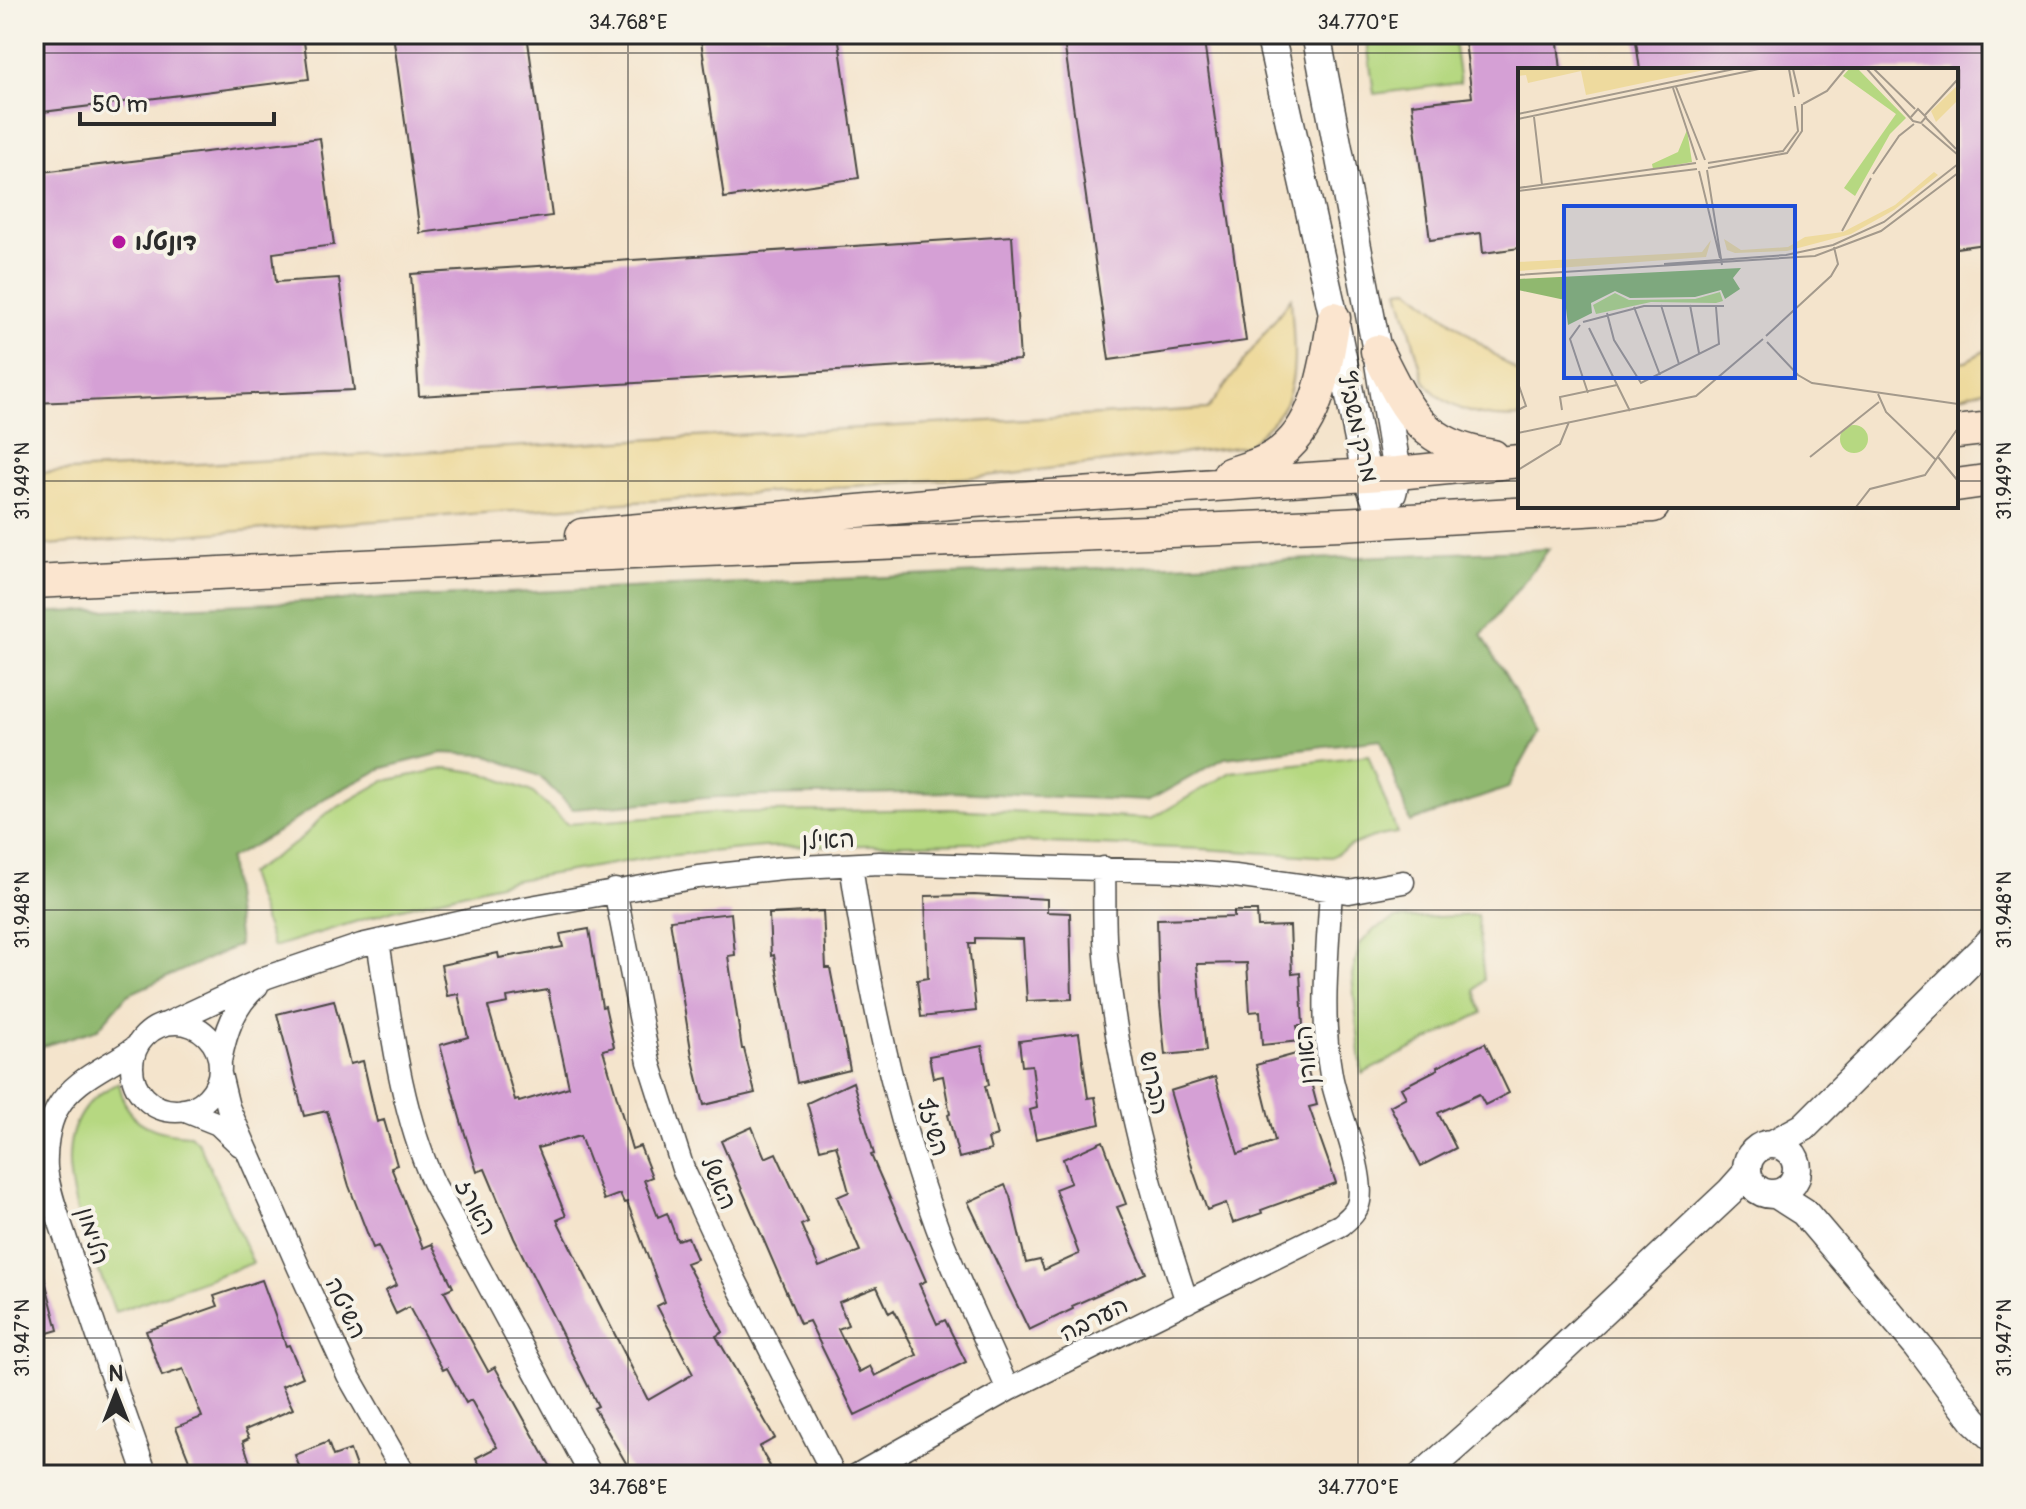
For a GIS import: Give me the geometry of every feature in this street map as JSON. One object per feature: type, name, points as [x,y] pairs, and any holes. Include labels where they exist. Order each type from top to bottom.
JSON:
[{"type":"main road","points":[[1190,487],[1257,465],[1276,455],[1301,431],[1320,387],[1334,318]]},
{"type":"main road","points":[[1377,351],[1412,414],[1439,440],[1459,449],[1518,461]]},
{"type":"main road","points":[[1958,432],[1992,428]]},
{"type":"main road","points":[[42,582],[973,501],[1382,474],[1518,461]]},
{"type":"main road","points":[[1958,485],[1992,480]]},
{"type":"main road","points":[[42,582],[1617,508]]},
{"type":"street","name":"מרק משביץ","points":[[1270,34],[1334,318],[1382,474]]},
{"type":"street","name":"מרק משביץ","points":[[1316,34],[1377,351],[1384,521]]},
{"type":"street","name":"האילן","points":[[164,1025],[267,977],[378,941],[615,890],[698,877],[851,865],[1104,868],[1235,876],[1349,892],[1403,882]]},
{"type":"street","name":"השיזף","points":[[851,865],[877,1017],[917,1167],[938,1230],[1008,1390]]},
{"type":"street","name":"הברוש","points":[[1104,868],[1106,963],[1120,1049],[1143,1157],[1187,1302]]},
{"type":"street","name":"האורן","points":[[1331,889],[1327,1025],[1331,1072],[1357,1172],[1360,1200],[1356,1211]]},
{"type":"street","name":"האשל","points":[[615,890],[649,1062],[683,1169],[732,1274],[834,1475]]},
{"type":"street","points":[[1423,1475],[1767,1175],[1804,1127],[1992,940]]},
{"type":"street","name":"הארז","points":[[378,941],[399,1080],[421,1154],[433,1182],[591,1475]]},
{"type":"street","name":"האילן","points":[[220,1068],[233,1014],[244,997],[267,977]]},
{"type":"street","points":[[175,1023],[198,1028],[216,1048],[220,1068],[215,1088],[196,1106],[183,1110],[156,1106],[137,1087],[133,1074],[137,1046],[153,1029],[164,1025],[175,1023]]},
{"type":"street","name":"הלימון","points":[[137,1046],[69,1091],[55,1111],[47,1139],[46,1169],[86,1303],[146,1475]]},
{"type":"street","name":"השיטה","points":[[220,1068],[228,1107],[276,1218],[348,1375],[405,1475]]},
{"type":"street","name":"השיטה","points":[[183,1110],[218,1124],[252,1157]]},
{"type":"street","points":[[1767,1175],[1804,1212],[1918,1346],[1974,1420],[1992,1437]]},
{"type":"street","name":"הערבה","points":[[857,1475],[1008,1390],[1341,1225],[1356,1211]]},
{"type":"green space","points":[[1366,34],[1453,34],[1460,83],[1374,94]]},
{"type":"green space","points":[[1549,549],[1482,635],[1539,732],[1508,788],[1410,822],[1381,739],[1225,758],[1148,801],[952,792],[718,797],[573,809],[539,776],[486,755],[442,753],[383,768],[325,798],[283,829],[229,859],[239,945],[127,995],[98,1029],[34,1049],[34,613]]},
{"type":"green space","points":[[1368,755],[1397,833],[1373,837],[1331,857],[1021,842],[764,847],[653,857],[511,881],[394,910],[273,947],[248,874],[299,841],[324,815],[384,781],[448,768],[483,773],[532,792],[567,824],[713,813],[949,809],[1151,819],[1231,772]]},
{"type":"green space","points":[[1477,915],[1484,980],[1475,990],[1482,1013],[1362,1074],[1352,975],[1360,944],[1375,929],[1395,919]]},
{"type":"green space","points":[[119,1083],[127,1108],[139,1121],[164,1132],[190,1135],[199,1144],[253,1263],[115,1312],[80,1221],[69,1156],[74,1127],[90,1102]]},
{"type":"sand","points":[[1409,289],[1518,372],[1518,417],[1493,417],[1466,411],[1432,390],[1424,380],[1399,290]]},
{"type":"sand","points":[[1291,298],[1294,348],[1291,387],[1280,412],[1246,446],[977,477],[34,546],[34,473],[1208,409]]},
{"type":"sand","points":[[1992,347],[1992,388],[1958,396],[1958,362],[1966,361]]},
{"type":"building","points":[[34,34],[303,34],[309,79],[34,113]]},
{"type":"building","points":[[393,34],[527,34],[552,216],[420,233]]},
{"type":"building","points":[[700,34],[838,34],[859,178],[724,198]]},
{"type":"building","points":[[1063,34],[1203,34],[1246,341],[1109,360]]},
{"type":"building","points":[[1464,34],[1557,34],[1561,68],[1518,68],[1518,248],[1483,253],[1481,233],[1430,240],[1412,104],[1472,97]]},
{"type":"building","points":[[1635,34],[1992,34],[1992,243],[1958,248],[1958,68],[1640,68]]},
{"type":"building","points":[[320,138],[334,245],[273,253],[276,282],[339,278],[354,390],[34,403],[34,173]]},
{"type":"building","points":[[1012,236],[1020,360],[419,396],[411,274]]},
{"type":"building","points":[[925,896],[1047,899],[1047,912],[1070,913],[1072,999],[1027,1001],[1023,939],[975,938],[975,944],[969,944],[976,1011],[921,1017],[917,980],[928,978]]},
{"type":"building","points":[[823,911],[826,968],[830,968],[850,1070],[797,1083],[774,955],[771,956],[769,914]]},
{"type":"building","points":[[1234,911],[1257,911],[1258,927],[1290,926],[1292,974],[1300,973],[1303,1026],[1297,1026],[1300,1041],[1262,1045],[1260,1011],[1250,1012],[1247,963],[1197,964],[1206,1051],[1165,1055],[1159,994],[1157,919],[1234,917]]},
{"type":"building","points":[[731,913],[735,955],[728,956],[742,1049],[755,1093],[704,1105],[692,1056],[670,920]]},
{"type":"building","points":[[589,929],[602,1007],[605,1006],[614,1047],[603,1050],[632,1149],[640,1146],[652,1177],[644,1180],[658,1217],[667,1213],[677,1240],[688,1237],[697,1259],[686,1263],[723,1332],[716,1336],[775,1438],[759,1447],[770,1466],[756,1475],[633,1475],[594,1408],[598,1406],[514,1238],[485,1169],[477,1172],[440,1045],[468,1037],[458,994],[447,996],[441,965],[498,953],[499,958],[563,947],[560,934]],"holes":[[[548,990],[569,1087],[519,1102],[515,1100],[488,1007],[508,1003],[507,997]],[[580,1136],[604,1200],[620,1194],[624,1203],[627,1202],[665,1302],[657,1306],[693,1374],[648,1400],[557,1220],[566,1216],[538,1148]]]},
{"type":"building","points":[[334,1000],[350,1064],[363,1061],[377,1122],[384,1120],[397,1165],[391,1167],[423,1248],[432,1244],[453,1287],[444,1291],[488,1371],[495,1367],[552,1469],[540,1475],[485,1475],[476,1458],[497,1447],[471,1400],[466,1403],[447,1368],[443,1370],[409,1307],[396,1314],[385,1291],[397,1285],[378,1246],[373,1248],[349,1186],[327,1111],[304,1116],[277,1014]]},
{"type":"building","points":[[1079,1033],[1088,1098],[1095,1097],[1100,1124],[1036,1139],[1030,1110],[1037,1108],[1032,1065],[1022,1066],[1019,1041]]},
{"type":"building","points":[[1485,1043],[1509,1093],[1485,1105],[1479,1094],[1438,1113],[1456,1148],[1421,1166],[1390,1106],[1406,1097],[1401,1088]]},
{"type":"building","points":[[982,1046],[989,1085],[985,1086],[997,1136],[988,1139],[991,1150],[959,1158],[948,1115],[943,1076],[933,1078],[929,1056]]},
{"type":"building","points":[[1303,1052],[1317,1105],[1309,1107],[1336,1183],[1233,1223],[1226,1203],[1207,1210],[1170,1091],[1215,1077],[1238,1154],[1275,1141],[1256,1065]]},
{"type":"building","points":[[853,1082],[874,1154],[871,1155],[926,1281],[919,1284],[937,1324],[945,1320],[966,1362],[855,1415],[809,1321],[800,1324],[721,1141],[752,1127],[765,1158],[776,1153],[808,1222],[801,1225],[819,1267],[860,1251],[837,1197],[849,1192],[836,1145],[820,1149],[807,1103]],"holes":[[[877,1287],[889,1313],[894,1310],[917,1355],[875,1376],[870,1366],[859,1372],[838,1329],[848,1325],[839,1302]]]},
{"type":"building","points":[[1103,1141],[1126,1204],[1117,1207],[1146,1273],[1072,1306],[1073,1309],[1029,1330],[968,1202],[1005,1185],[1026,1263],[1040,1260],[1044,1270],[1079,1254],[1055,1189],[1071,1183],[1063,1159]]},
{"type":"building","points":[[41,1265],[58,1330],[34,1337],[34,1266]]},
{"type":"building","points":[[262,1280],[286,1346],[289,1345],[303,1377],[282,1386],[293,1409],[245,1430],[249,1438],[243,1441],[254,1475],[195,1475],[176,1427],[202,1417],[183,1369],[162,1376],[146,1331],[218,1306],[214,1296]]},
{"type":"building","points":[[328,1442],[333,1456],[350,1450],[359,1475],[290,1475],[300,1469],[295,1455]]},
{"type":"place","name":"דונטלו","points":[[119,242]]}]
